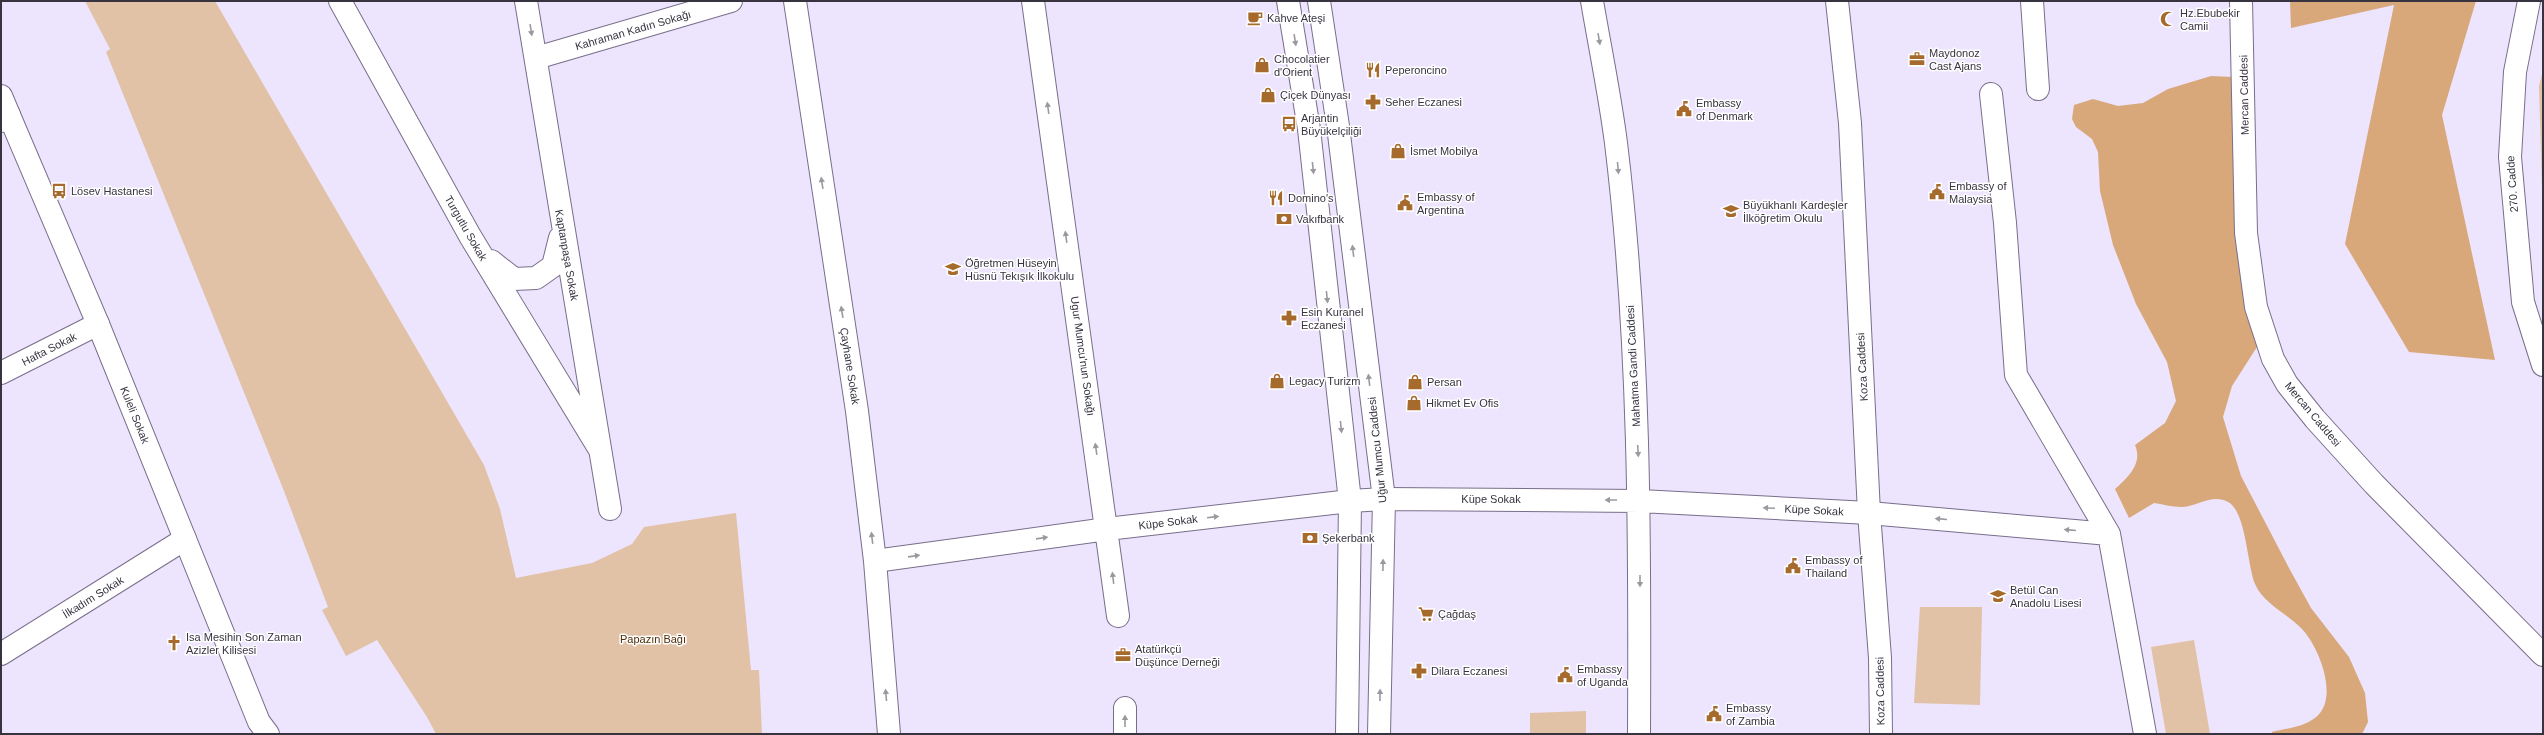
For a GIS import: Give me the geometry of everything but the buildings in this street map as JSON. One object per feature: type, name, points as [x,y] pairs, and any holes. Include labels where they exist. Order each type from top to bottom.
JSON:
[{"type":"street","name":"Turgutlu Sokak","points":[[340,1],[470,236],[600,450]]},
{"type":"street","name":"Kaptanpaşa Sokak","points":[[526,1],[560,217],[610,509]]},
{"type":"street","name":"Kahraman Kadın Sokağı","points":[[536,58],[731,1]]},
{"type":"street","name":"Çayhane Sokak","points":[[795,1],[858,411],[875,561],[889,734]]},
{"type":"street","name":"Ugur Mumcu'nun Sokağı","points":[[1033,1],[1118,616]]},
{"type":"street","points":[[1288,1],[1309,130],[1350,500],[1347,734]]},
{"type":"street","name":"Uğur Mumcu Caddesi","points":[[1319,1],[1338,126],[1384,499],[1379,734]]},
{"type":"street","name":"Mahatma Gandi Caddesi","points":[[1592,1],[1616,146],[1631,321],[1640,501],[1639,734]]},
{"type":"street","name":"Koza Caddesi","points":[[1837,1],[1850,123],[1869,513],[1880,658],[1881,734]]},
{"type":"street","points":[[2032,1],[2038,89]]},
{"type":"street","name":"Mercan Caddesi","points":[[2241,1],[2246,233],[2256,308],[2264,336],[2274,358],[2287,384],[2315,419],[2374,484],[2543,655]]},
{"type":"street","name":"270. Cadde","points":[[2529,1],[2515,72],[2510,157],[2523,302],[2543,365]]},
{"type":"street","points":[[1991,94],[2005,223],[2016,375],[2109,534],[2145,734]]},
{"type":"street","name":"Kuleli Sokak","points":[[4,111],[98,324],[259,722],[268,734]]},
{"type":"street","points":[[470,236],[487,257],[514,279],[536,278],[553,266],[560,243],[560,217]]},
{"type":"street","name":"Hafta Sokak","points":[[1,374],[98,324]]},
{"type":"street","name":"Küpe Sokak","points":[[875,561],[1107,529],[1350,500],[1384,499],[1640,501],[1869,513],[2109,534]]},
{"type":"street","name":"İlkadım Sokak","points":[[1,654],[185,539]]},
{"type":"street","points":[[1125,708],[1125,734]]},
{"type":"green space","name":"Papazın Bağı","points":[[85,1],[215,1],[484,465],[500,509],[516,578],[592,563],[632,544],[644,527],[736,513],[751,670],[759,670],[762,734],[436,734],[427,717],[377,640],[346,656],[322,610],[328,607],[284,491],[106,52],[110,49]]},
{"type":"green space","points":[[2543,70],[2543,222],[2539,86]]},
{"type":"green space","points":[[1920,607],[1982,607],[1980,705],[1914,703]]},
{"type":"green space","points":[[2194,640],[2210,734],[2166,734],[2151,647]]},
{"type":"green space","points":[[1586,711],[1586,734],[1530,734],[1530,713]]},
{"type":"shaded area","points":[[2290,1],[2476,1],[2442,115],[2495,360],[2409,352],[2345,244],[2394,5],[2291,28]]},
{"type":"shaded area","points":[[2211,76],[2233,77],[2264,336],[2232,386],[2223,417],[2241,476],[2311,608],[2349,657],[2365,693],[2368,722],[2362,734],[2272,734],[2272,732],[2304,724],[2315,718],[2325,704],[2327,693],[2326,681],[2319,657],[2307,636],[2301,628],[2263,597],[2255,584],[2239,516],[2234,507],[2228,502],[2216,499],[2181,507],[2154,503],[2129,518],[2115,489],[2125,480],[2136,464],[2137,452],[2135,445],[2165,423],[2176,401],[2167,362],[2136,304],[2113,245],[2100,191],[2098,152],[2092,139],[2076,127],[2072,119],[2074,105],[2093,99],[2118,106],[2143,103],[2168,89]]},
{"type":"place","name":"Kahve Ateşi","points":[[1255,18]]},
{"type":"place","name":"Hz.Ebubekir Camii","points":[[2168,19]]},
{"type":"place","name":"Maydonoz Cast Ajans","points":[[1917,59]]},
{"type":"place","name":"Chocolatier d'Orient","points":[[1262,65]]},
{"type":"place","name":"Peperoncino","points":[[1373,70]]},
{"type":"place","name":"Çiçek Dünyası","points":[[1268,95]]},
{"type":"place","name":"Seher Eczanesi","points":[[1373,102]]},
{"type":"place","name":"Embassy of Denmark","points":[[1684,109]]},
{"type":"place","name":"Arjantin Büyükelçiliği","points":[[1289,124]]},
{"type":"place","name":"İsmet Mobilya","points":[[1398,151]]},
{"type":"place","name":"Lösev Hastanesi","points":[[59,191]]},
{"type":"place","name":"Embassy of Malaysia","points":[[1937,192]]},
{"type":"place","name":"Domino's","points":[[1276,198]]},
{"type":"place","name":"Embassy of Argentina","points":[[1405,203]]},
{"type":"place","name":"Büyükhanlı Kardeşler İlköğretim Okulu","points":[[1731,211]]},
{"type":"place","name":"Vakıfbank","points":[[1284,219]]},
{"type":"place","name":"Öğretmen Hüseyin Hüsnü Tekışık İlkokulu","points":[[953,269]]},
{"type":"place","name":"Esin Kuranel Eczanesi","points":[[1289,318]]},
{"type":"place","name":"Legacy Turizm","points":[[1277,381]]},
{"type":"place","name":"Persan","points":[[1415,382]]},
{"type":"place","name":"Hikmet Ev Ofis","points":[[1414,403]]},
{"type":"place","name":"Şekerbank","points":[[1310,538]]},
{"type":"place","name":"Embassy of Thailand","points":[[1793,566]]},
{"type":"place","name":"Betül Can Anadolu Lisesi","points":[[1998,596]]},
{"type":"place","name":"Çağdaş","points":[[1426,614]]},
{"type":"place","name":"Isa Mesihin Son Zaman Azizler Kilisesi","points":[[174,643]]},
{"type":"place","name":"Atatürkçü Düşünce Derneği","points":[[1123,655]]},
{"type":"place","name":"Dilara Eczanesi","points":[[1419,671]]},
{"type":"place","name":"Embassy of Uganda","points":[[1565,675]]},
{"type":"place","name":"Embassy of Zambia","points":[[1714,714]]}]
